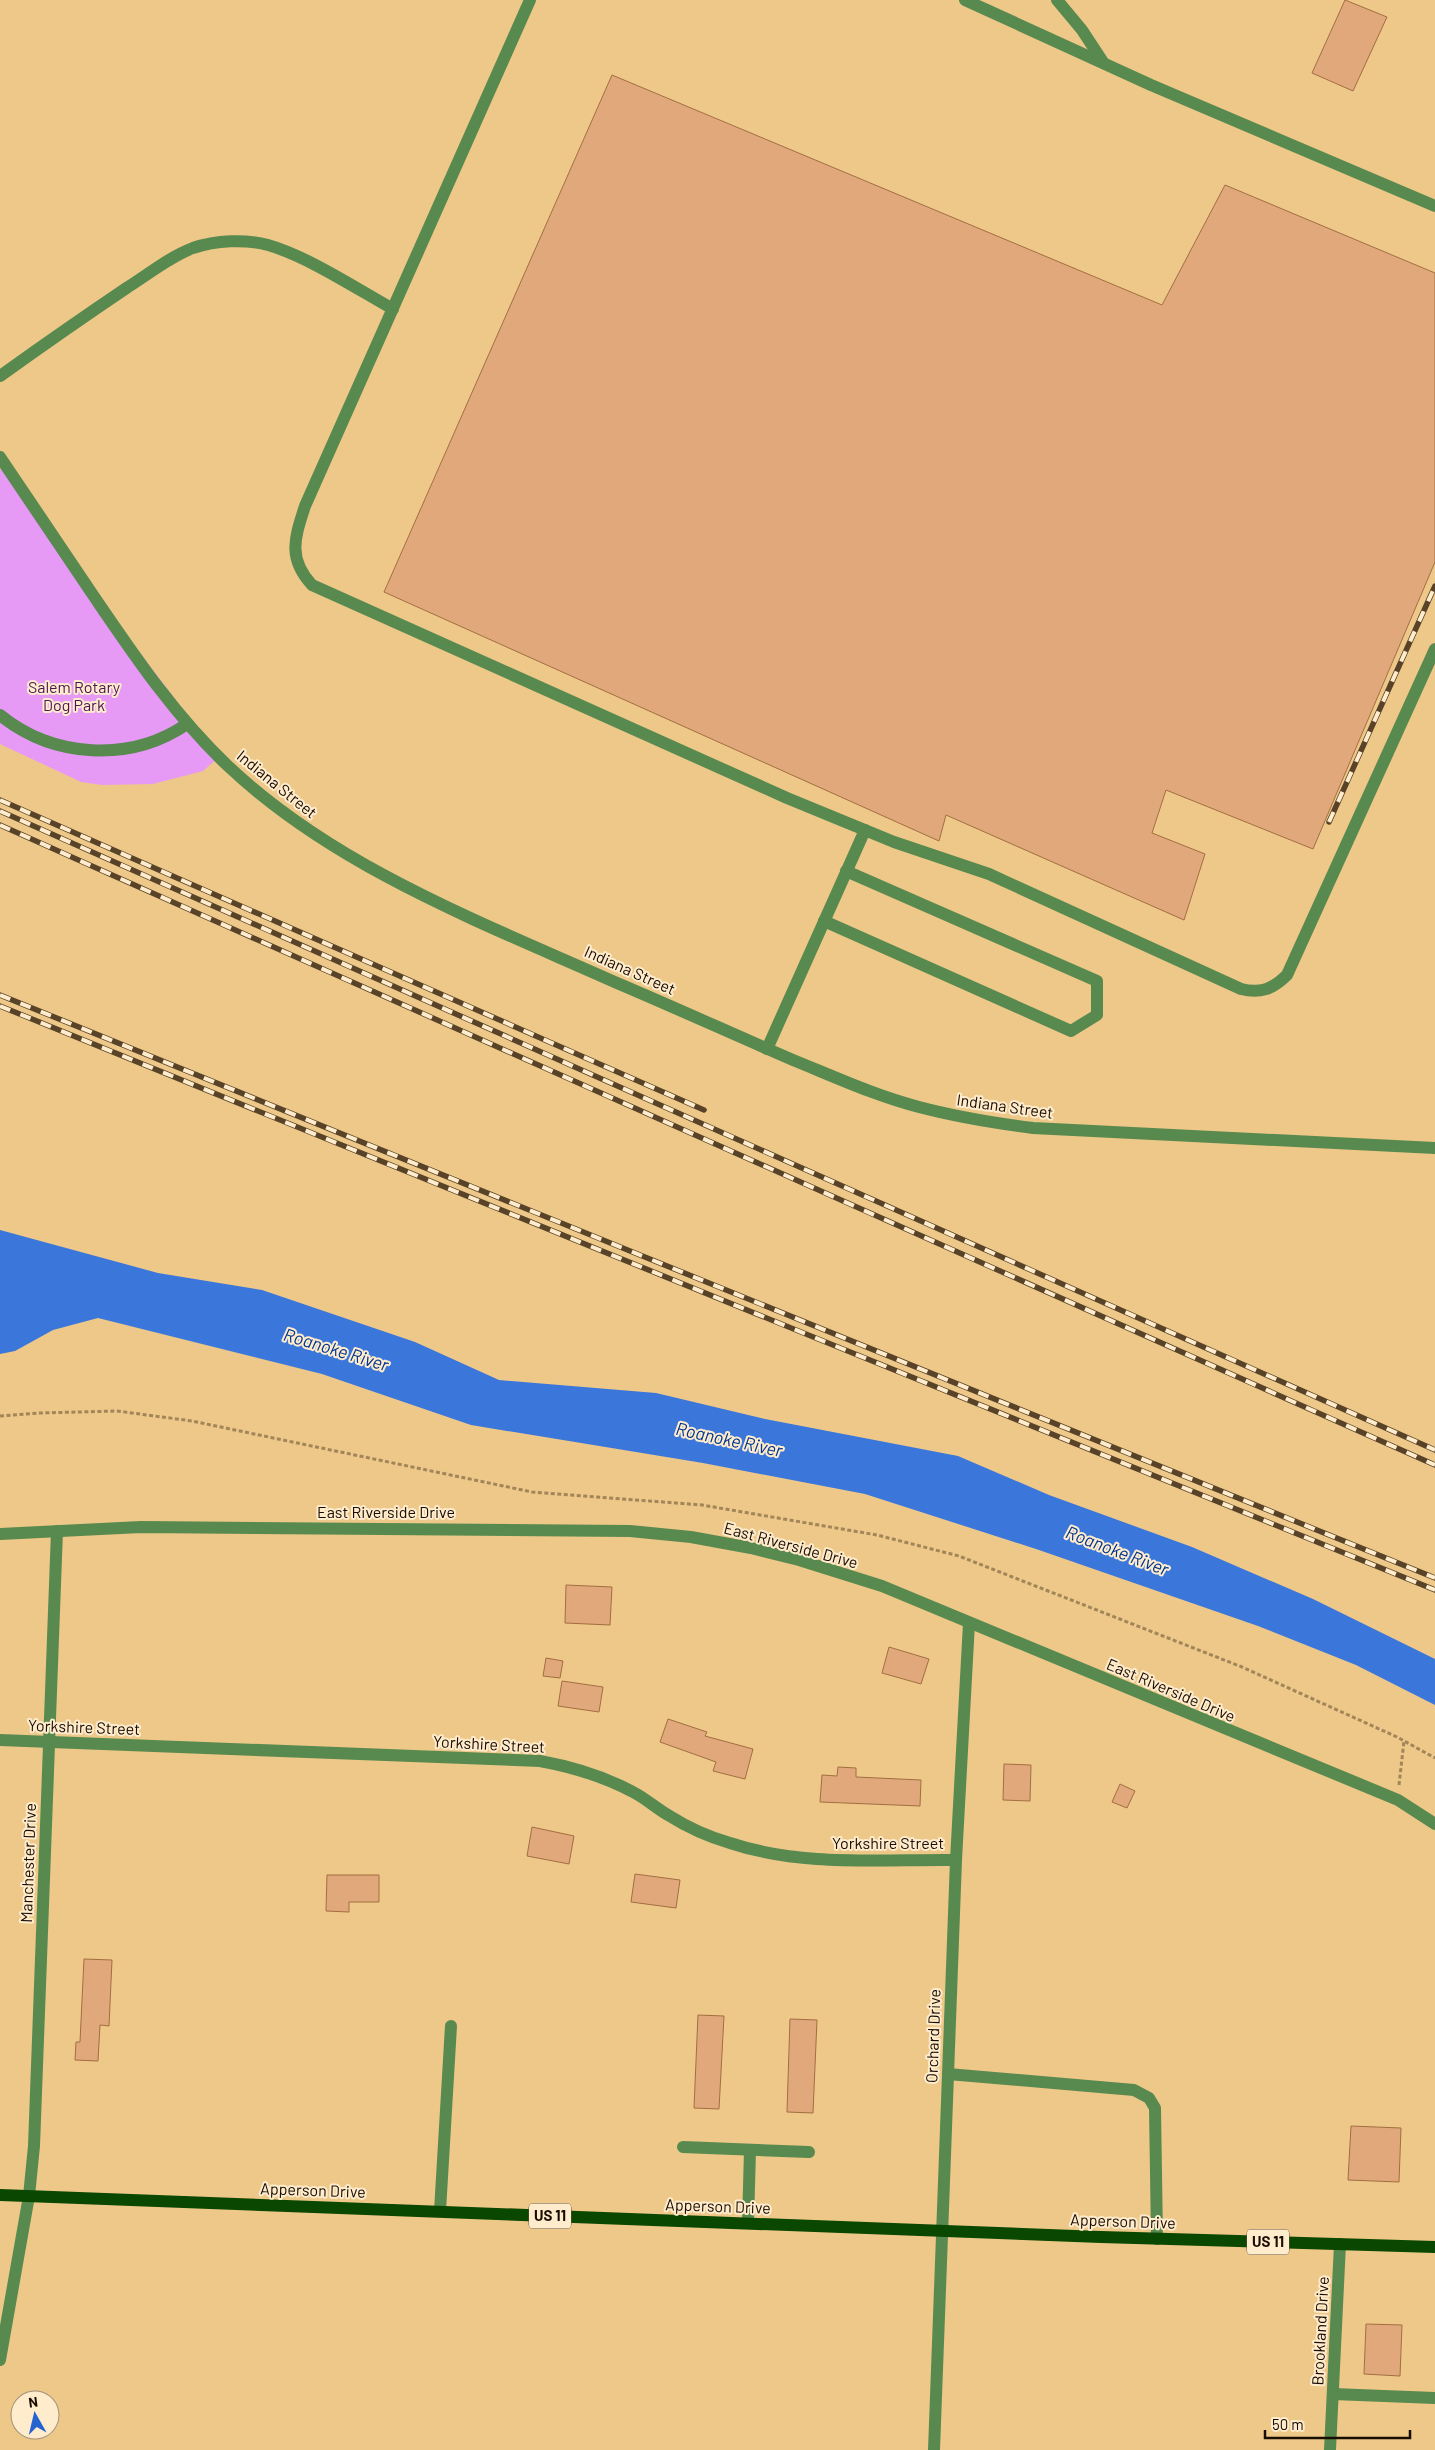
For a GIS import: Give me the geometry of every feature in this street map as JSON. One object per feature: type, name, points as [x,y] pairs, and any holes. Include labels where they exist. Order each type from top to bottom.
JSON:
[{"type":"main road","name":"Apperson Drive","points":[[0,2195],[1435,2248]]},
{"type":"street","points":[[530,0],[305,506],[296,533],[295,551],[304,576],[312,584],[787,798],[894,842],[989,874],[1251,992],[1265,990],[1277,985],[1287,975],[1435,649]]},
{"type":"street","points":[[965,0],[1435,206]]},
{"type":"street","points":[[1058,0],[1082,30],[1103,62]]},
{"type":"street","points":[[0,376],[80,319],[176,256],[194,248],[218,242],[243,241],[267,245],[290,253],[394,308]]},
{"type":"street","name":"Indiana Street","points":[[0,457],[144,670],[187,724],[227,765],[269,801],[313,834],[367,866],[528,943],[767,1049],[863,1089],[918,1107],[975,1120],[1033,1128],[1435,1148]]},
{"type":"street","points":[[0,715],[13,725],[41,740],[66,747],[98,751],[124,749],[150,743],[187,724]]},
{"type":"street","points":[[767,1049],[865,830]]},
{"type":"street","points":[[824,921],[1071,1031],[1096,1015],[1097,981],[846,871]]},
{"type":"street","name":"East Riverside Drive","points":[[0,1534],[141,1527],[468,1528],[630,1531],[751,1548],[799,1560],[882,1586],[1398,1800],[1435,1824]]},
{"type":"street","name":"Manchester Drive","points":[[0,2360],[29,2196],[34,2146],[57,1531]]},
{"type":"street","name":"Orchard Drive","points":[[934,2450],[956,1860],[969,1623]]},
{"type":"street","name":"Yorkshire Street","points":[[0,1740],[540,1762],[573,1767],[605,1778],[702,1833],[730,1844],[774,1855],[810,1859],[956,1860]]},
{"type":"street","points":[[440,2211],[451,2026]]},
{"type":"street","points":[[948,2074],[1134,2090],[1149,2098],[1155,2108],[1157,2239]]},
{"type":"street","points":[[683,2147],[808,2152]]},
{"type":"street","points":[[748,2223],[750,2150]]},
{"type":"street","name":"Brookland Drive","points":[[1330,2450],[1340,2244]]},
{"type":"street","points":[[1333,2394],[1435,2398]]},
{"type":"path","points":[[1398,1800],[1404,1741]]},
{"type":"green space","name":"Salem Rotary Dog Park","points":[[6,466],[74,566],[219,757],[203,771],[153,784],[102,785],[81,782],[0,744],[0,470]]},
{"type":"water","name":"Roanoke River","points":[[0,1230],[158,1273],[262,1290],[415,1342],[499,1380],[656,1393],[765,1419],[958,1456],[1049,1495],[1192,1547],[1313,1599],[1435,1659],[1435,1705],[1356,1665],[1258,1626],[1039,1550],[865,1494],[703,1463],[471,1425],[322,1374],[98,1318],[53,1330],[15,1351],[0,1354]]},
{"type":"building","points":[[1345,0],[1387,17],[1353,91],[1312,73]]},
{"type":"building","points":[[612,75],[1162,305],[1225,185],[1435,273],[1435,562],[1313,849],[1166,790],[1152,833],[1205,854],[1184,920],[946,815],[939,841],[384,592]]},
{"type":"building","points":[[566,1585],[612,1587],[610,1625],[565,1623]]},
{"type":"building","points":[[889,1647],[929,1659],[921,1684],[882,1673]]},
{"type":"building","points":[[546,1658],[563,1661],[560,1678],[543,1676]]},
{"type":"building","points":[[562,1681],[603,1687],[599,1712],[558,1706]]},
{"type":"building","points":[[668,1719],[707,1732],[705,1736],[753,1749],[745,1779],[713,1771],[716,1762],[660,1742]]},
{"type":"building","points":[[1004,1764],[1031,1765],[1030,1801],[1003,1800]]},
{"type":"building","points":[[838,1767],[856,1768],[856,1777],[921,1780],[920,1806],[820,1802],[822,1775],[837,1776]]},
{"type":"building","points":[[1120,1784],[1135,1791],[1127,1808],[1112,1802]]},
{"type":"building","points":[[532,1827],[574,1836],[569,1864],[527,1856]]},
{"type":"building","points":[[635,1874],[680,1880],[676,1908],[631,1902]]},
{"type":"building","points":[[327,1875],[379,1875],[379,1902],[349,1902],[349,1912],[326,1911]]},
{"type":"building","points":[[84,1959],[112,1960],[109,2026],[100,2025],[98,2061],[75,2060],[76,2042],[80,2042]]},
{"type":"building","points":[[698,2015],[724,2016],[719,2109],[694,2108]]},
{"type":"building","points":[[790,2019],[817,2020],[813,2113],[787,2112]]},
{"type":"building","points":[[1351,2126],[1401,2128],[1399,2182],[1348,2180]]},
{"type":"building","points":[[1366,2324],[1402,2325],[1400,2376],[1364,2374]]},
{"type":"railway","points":[[1329,822],[1435,586]]},
{"type":"railway","points":[[0,800],[704,1110]]},
{"type":"railway","points":[[0,811],[1435,1450]]},
{"type":"railway","points":[[0,825],[1435,1465]]},
{"type":"railway","points":[[0,995],[1435,1578]]},
{"type":"railway","points":[[0,1006],[1435,1590]]}]
